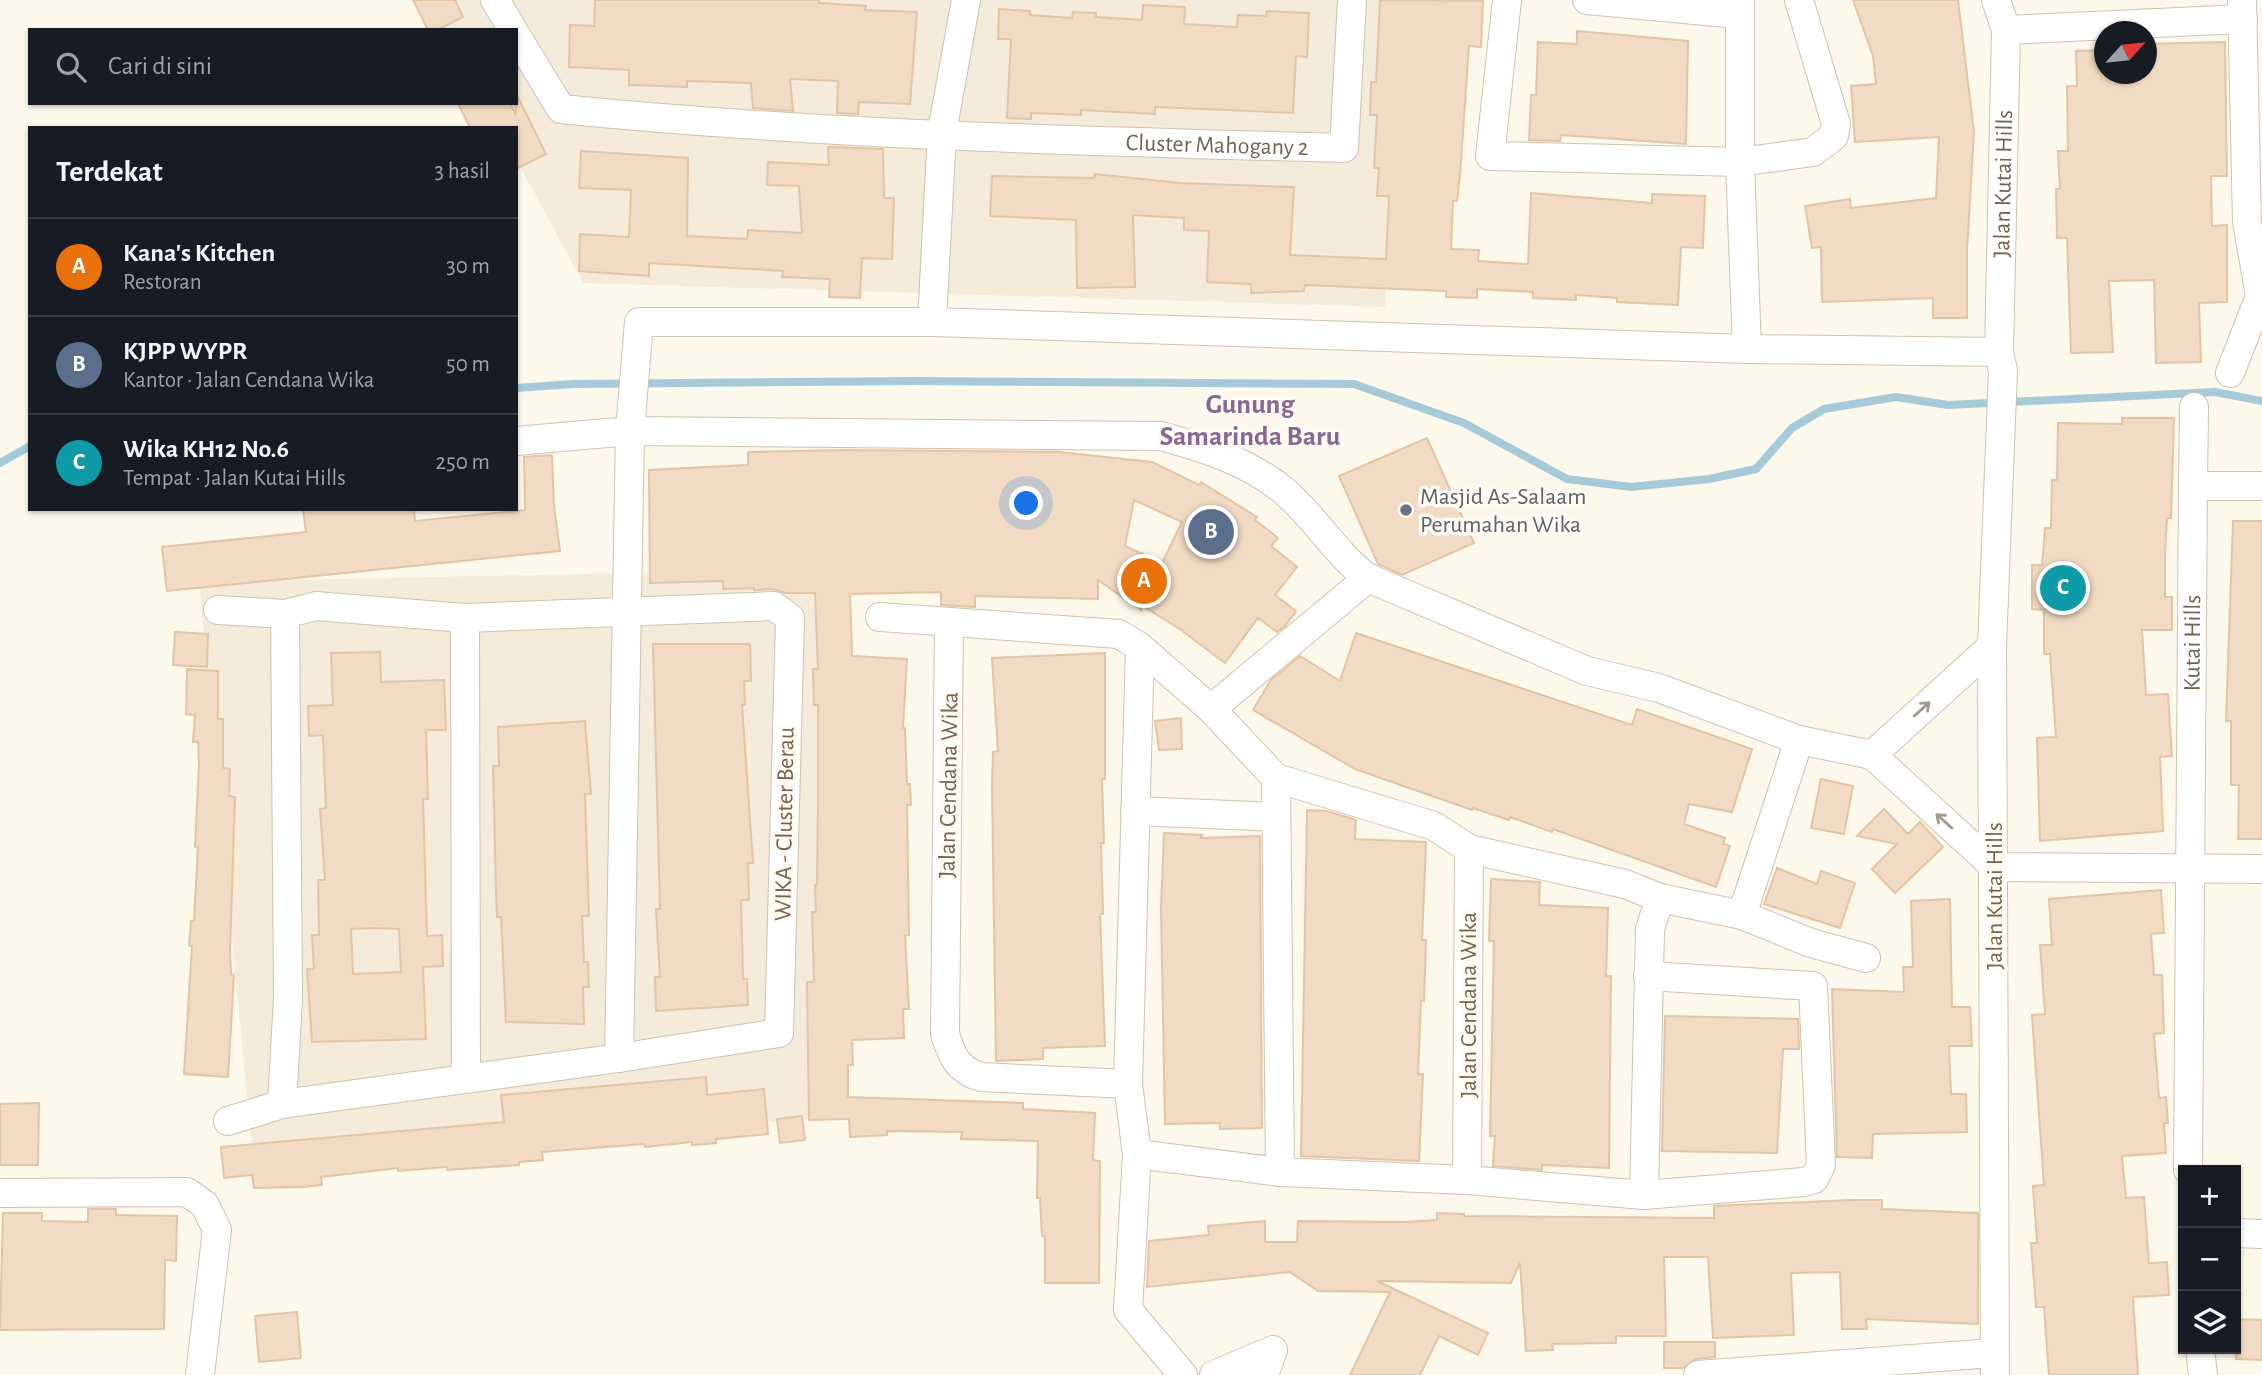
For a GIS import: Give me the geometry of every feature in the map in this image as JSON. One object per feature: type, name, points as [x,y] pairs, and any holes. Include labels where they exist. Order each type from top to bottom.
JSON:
[{"type":"street","points":[[495,0],[512,28]]},
{"type":"street","points":[[932,322],[942,138],[966,0]]},
{"type":"street","name":"Cluster Mahogany 2","points":[[518,38],[561,108],[689,121],[942,138],[1344,148],[1352,0]]},
{"type":"street","points":[[1507,0],[1490,156],[1740,162],[1813,152],[1834,136],[1836,124],[1799,0]]},
{"type":"street","points":[[1587,0],[1739,7],[1740,162],[1747,349]]},
{"type":"street","name":"Jalan Kutai Hills","points":[[1994,1364],[1995,867],[1992,646],[2000,417],[2006,30],[1996,0]]},
{"type":"street","points":[[2006,30],[2243,10],[2253,73],[2247,222],[2261,294],[2231,373]]},
{"type":"street","points":[[619,1058],[631,427],[636,329],[639,322],[932,322],[1747,349],[2001,361]]},
{"type":"street","name":"Kutai Hills","points":[[2189,1165],[2194,407]]},
{"type":"street","points":[[518,441],[631,427],[1161,436],[1225,454],[1283,490],[1346,561],[1368,579],[1587,671],[1658,688],[1799,740],[1872,755],[1995,867],[2262,869]]},
{"type":"street","points":[[2193,486],[2262,486]]},
{"type":"street","points":[[1211,709],[1368,579]]},
{"type":"street","name":"WIKA - Cluster Berau","points":[[218,610],[285,614],[316,606],[464,618],[774,606],[790,618],[779,1033],[619,1058],[282,1104],[229,1121]]},
{"type":"street","points":[[282,1104],[288,998],[285,614]]},
{"type":"street","points":[[880,617],[1119,634],[1140,647],[1211,709],[1276,778],[1434,826],[1469,849],[1625,884],[1660,898],[1742,915],[1811,943],[1866,958]]},
{"type":"street","points":[[464,618],[466,1079]]},
{"type":"street","name":"Jalan Cendana Wika","points":[[950,622],[945,1034],[952,1058],[966,1073],[981,1077],[1128,1084]]},
{"type":"street","points":[[1872,755],[1992,646]]},
{"type":"street","points":[[1140,647],[1128,1084],[1137,1154],[1128,1310],[1183,1375]]},
{"type":"street","points":[[1742,915],[1799,740]]},
{"type":"street","points":[[1276,778],[1280,1172]]},
{"type":"street","points":[[1135,811],[1276,817]]},
{"type":"street","name":"Jalan Cendana Wika","points":[[1467,1181],[1469,849]]},
{"type":"street","points":[[1644,1195],[1650,929],[1660,898]]},
{"type":"street","points":[[1137,1154],[1280,1172],[1467,1181],[1644,1195],[1814,1179],[1821,1165],[1811,943]]},
{"type":"street","points":[[1648,976],[1813,986]]},
{"type":"street","points":[[0,1193],[187,1192],[205,1205],[217,1230],[200,1375],[183,1375]]},
{"type":"street","points":[[2241,1233],[2262,1234]]},
{"type":"street","points":[[1214,1375],[1273,1350],[1264,1375]]},
{"type":"street","points":[[2201,1354],[2203,1375]]},
{"type":"street","points":[[1698,1375],[1994,1364]]},
{"type":"shaded area","points":[[430,0],[1397,0],[1385,307],[583,283],[518,163],[518,126],[514,126],[488,105],[518,105],[518,28],[445,28]]},
{"type":"shaded area","points":[[827,569],[830,1117],[253,1161],[199,582]]},
{"type":"building","points":[[413,0],[455,0],[463,17],[441,28],[427,28]]},
{"type":"building","points":[[595,0],[819,0],[819,3],[866,6],[865,10],[917,12],[910,104],[859,102],[858,114],[837,113],[838,81],[790,79],[793,111],[753,108],[751,83],[687,81],[687,87],[629,85],[629,70],[569,67],[570,25],[594,26]]},
{"type":"building","points":[[1380,0],[1483,1],[1481,47],[1469,46],[1460,175],[1457,201],[1453,201],[1451,249],[1479,250],[1478,261],[1528,264],[1531,193],[1652,203],[1652,194],[1705,196],[1703,248],[1681,247],[1678,305],[1617,302],[1617,298],[1576,295],[1576,300],[1533,298],[1533,292],[1477,289],[1477,298],[1446,297],[1446,291],[1305,285],[1304,291],[1251,293],[1251,284],[1207,282],[1209,231],[1184,230],[1184,218],[1133,215],[1135,287],[1077,288],[1076,220],[990,216],[992,176],[1094,178],[1095,174],[1180,183],[1294,187],[1290,255],[1386,259],[1389,196],[1377,196],[1379,168],[1374,168],[1377,115],[1370,115],[1371,82],[1376,82]]},
{"type":"building","points":[[1853,0],[1958,0],[1974,132],[1967,251],[1967,318],[1933,318],[1933,298],[1822,302],[1821,247],[1812,248],[1805,206],[1850,199],[1851,208],[1936,198],[1939,137],[1855,142],[1851,86],[1876,84],[1873,56]]},
{"type":"building","points":[[1143,5],[1185,7],[1184,24],[1237,27],[1238,15],[1266,16],[1267,11],[1309,13],[1307,57],[1296,56],[1293,113],[1155,107],[1155,114],[1081,110],[1081,115],[1031,113],[1031,119],[1007,118],[1011,39],[998,39],[999,9],[1030,11],[1030,15],[1072,18],[1073,12],[1096,13],[1096,17],[1142,20]]},
{"type":"building","points":[[1577,31],[1688,41],[1686,144],[1561,135],[1560,141],[1529,140],[1531,95],[1536,95],[1538,42],[1577,44]]},
{"type":"building","points":[[2225,42],[2227,176],[2211,176],[2212,226],[2227,225],[2227,302],[2199,303],[2201,362],[2156,363],[2154,280],[2109,281],[2113,352],[2071,353],[2067,238],[2057,238],[2056,189],[2060,189],[2058,151],[2068,151],[2067,86],[2077,86],[2076,51],[2094,50],[2094,84],[2157,84],[2157,44]]},
{"type":"building","points":[[518,97],[546,154],[518,168],[518,126],[469,126],[459,105],[511,105],[516,115]]},
{"type":"building","points":[[828,147],[883,149],[884,198],[894,198],[892,259],[862,258],[860,298],[829,297],[830,279],[782,277],[783,271],[649,263],[649,276],[579,271],[580,234],[629,237],[631,190],[579,188],[581,151],[688,158],[687,236],[747,239],[748,230],[802,233],[799,186],[767,185],[768,162],[829,165]]},
{"type":"building","points":[[2122,418],[2174,418],[2171,518],[2167,518],[2165,554],[2165,597],[2172,597],[2172,630],[2142,630],[2146,695],[2168,694],[2172,756],[2160,757],[2163,831],[2040,841],[2037,738],[2056,737],[2050,654],[2044,654],[2044,610],[2032,609],[2032,565],[2042,565],[2045,528],[2051,528],[2052,480],[2057,480],[2058,423],[2122,424]]},
{"type":"building","name":"Masjid As-Salaam Perumahan Wika","points":[[1427,438],[1474,543],[1402,575],[1378,564],[1339,476]]},
{"type":"building","points":[[748,452],[1059,452],[1152,462],[1199,485],[1201,482],[1257,517],[1255,520],[1278,538],[1271,546],[1297,567],[1275,595],[1296,611],[1285,626],[1277,632],[1258,618],[1225,663],[1181,630],[1143,606],[1141,610],[1098,580],[1098,599],[975,596],[975,607],[941,605],[941,592],[850,594],[852,656],[907,659],[903,728],[911,805],[907,805],[909,935],[905,935],[909,1009],[903,1009],[904,1038],[852,1040],[853,1065],[848,1065],[848,1097],[1023,1103],[1023,1109],[1095,1113],[1093,1160],[1100,1161],[1099,1283],[1045,1283],[1045,1236],[1042,1236],[1040,1198],[1037,1198],[1038,1141],[961,1139],[962,1132],[887,1131],[887,1135],[850,1137],[849,1119],[809,1120],[807,982],[814,982],[812,912],[816,912],[818,807],[818,705],[814,705],[813,669],[818,669],[815,593],[785,593],[754,588],[723,589],[723,581],[650,583],[649,470],[748,465]],"holes":[[[1134,500],[1182,522],[1162,563],[1125,546]]]},
{"type":"building","points":[[552,455],[554,506],[560,551],[167,591],[162,547],[306,532],[303,511],[414,511],[415,521],[525,510],[524,457]]},
{"type":"building","points":[[2233,521],[2262,521],[2262,839],[2238,839],[2239,785],[2231,785],[2231,721],[2226,721]]},
{"type":"building","points":[[175,632],[208,634],[207,667],[173,665]]},
{"type":"building","points":[[1356,633],[1632,725],[1637,709],[1752,749],[1732,812],[1689,804],[1684,824],[1725,838],[1723,844],[1730,846],[1716,887],[1553,829],[1552,832],[1510,817],[1509,820],[1473,808],[1472,810],[1355,769],[1253,710],[1271,680],[1300,656],[1340,681]]},
{"type":"building","points":[[653,644],[750,644],[751,681],[744,681],[745,705],[742,705],[753,863],[748,863],[749,900],[741,900],[743,979],[747,979],[748,1005],[656,1011],[655,977],[660,977],[656,909],[660,909]]},
{"type":"building","points":[[380,652],[381,682],[444,680],[446,730],[426,730],[428,799],[423,799],[427,936],[442,935],[443,966],[423,967],[426,1039],[312,1042],[307,969],[314,969],[312,935],[319,935],[318,880],[325,880],[320,809],[326,808],[323,735],[309,736],[308,706],[333,705],[331,653]],"holes":[[[351,929],[399,929],[401,972],[353,974]]]},
{"type":"building","points":[[1105,653],[1105,779],[1102,779],[1104,843],[1101,843],[1103,914],[1100,914],[1105,1046],[1043,1048],[1043,1059],[996,1061],[992,786],[993,752],[998,751],[992,658]]},
{"type":"building","points":[[187,669],[218,671],[218,719],[223,719],[223,768],[230,769],[229,796],[235,797],[230,950],[231,974],[234,975],[228,1077],[184,1074],[192,946],[189,946],[191,921],[194,921],[198,847],[195,847],[199,765],[198,742],[193,742],[195,715],[186,714]]},
{"type":"building","points":[[1181,718],[1182,749],[1159,750],[1155,721]]},
{"type":"building","points":[[585,721],[591,794],[585,794],[589,916],[582,916],[584,962],[588,962],[589,987],[583,987],[584,1024],[506,1022],[501,917],[497,917],[496,891],[493,766],[499,766],[498,727]]},
{"type":"building","points":[[1821,779],[1853,786],[1844,834],[1811,828]]},
{"type":"building","points":[[1884,809],[1908,834],[1920,822],[1943,847],[1895,893],[1872,869],[1897,844],[1857,836]]},
{"type":"building","points":[[1307,810],[1327,811],[1356,820],[1355,839],[1426,842],[1422,940],[1426,940],[1424,1001],[1421,1001],[1418,1074],[1423,1074],[1419,1161],[1301,1156]]},
{"type":"building","points":[[1164,833],[1202,835],[1201,838],[1260,836],[1262,1128],[1220,1129],[1220,1123],[1165,1124],[1161,908]]},
{"type":"building","points":[[1777,868],[1817,884],[1821,871],[1855,883],[1840,928],[1764,904]]},
{"type":"building","points":[[1491,879],[1540,882],[1539,905],[1608,908],[1606,976],[1611,976],[1609,1168],[1542,1165],[1542,1170],[1493,1166],[1495,1136],[1490,1136],[1494,941],[1489,941]]},
{"type":"building","points":[[2161,890],[2164,933],[2151,934],[2154,975],[2162,975],[2164,1033],[2154,1034],[2159,1098],[2166,1097],[2166,1153],[2122,1156],[2126,1198],[2144,1197],[2149,1263],[2167,1262],[2169,1295],[2133,1297],[2138,1375],[2049,1375],[2044,1307],[2036,1307],[2031,1243],[2037,1243],[2033,1186],[2044,1185],[2032,1015],[2045,1014],[2040,945],[2052,945],[2049,899]]},
{"type":"building","points":[[1950,899],[1952,1007],[1970,1007],[1972,1046],[1949,1046],[1951,1094],[1966,1094],[1967,1132],[1873,1134],[1872,1158],[1837,1157],[1832,989],[1904,992],[1903,967],[1913,967],[1911,901]]},
{"type":"building","points":[[1665,1016],[1798,1019],[1799,1049],[1783,1049],[1777,1153],[1662,1151]]},
{"type":"building","points":[[706,1077],[707,1095],[764,1089],[768,1134],[716,1139],[716,1143],[692,1145],[692,1142],[645,1147],[644,1144],[542,1152],[543,1160],[519,1162],[519,1165],[447,1170],[447,1167],[398,1171],[398,1168],[321,1177],[322,1185],[301,1187],[254,1188],[252,1175],[224,1178],[221,1147],[504,1122],[501,1095]]},
{"type":"building","points":[[39,1103],[38,1165],[0,1165],[0,1104]]},
{"type":"building","points":[[802,1116],[805,1140],[780,1143],[777,1119]]},
{"type":"building","points":[[1882,1200],[1882,1209],[1978,1213],[1978,1324],[1866,1319],[1867,1329],[1842,1329],[1840,1272],[1791,1273],[1794,1335],[1713,1338],[1708,1257],[1664,1257],[1666,1336],[1616,1336],[1616,1343],[1552,1344],[1553,1350],[1526,1351],[1520,1263],[1511,1283],[1377,1281],[1488,1333],[1478,1355],[1439,1336],[1420,1375],[1350,1375],[1390,1292],[1318,1291],[1290,1272],[1147,1287],[1149,1241],[1209,1235],[1208,1226],[1265,1221],[1265,1242],[1297,1242],[1298,1221],[1404,1222],[1437,1220],[1437,1213],[1464,1216],[1714,1218],[1714,1206]]},
{"type":"building","points":[[88,1209],[116,1209],[116,1215],[177,1216],[176,1261],[165,1260],[164,1329],[0,1330],[3,1213],[42,1213],[42,1221],[88,1222]]},
{"type":"building","points":[[297,1312],[301,1358],[259,1362],[255,1316]]},
{"type":"building","points":[[2241,1319],[2262,1320],[2262,1360],[2236,1359],[2236,1354],[2241,1354]]},
{"type":"building","points":[[1664,1342],[1715,1342],[1715,1357],[1696,1359],[1683,1368],[1664,1368]]},
{"type":"waterway","points":[[518,388],[573,384],[914,381],[1354,384],[1464,423],[1567,479],[1631,487],[1709,479],[1756,469],[1792,428],[1824,409],[1896,397],[1948,405],[2215,392],[2262,401]]},
{"type":"waterway","points":[[0,463],[28,447]]},
{"type":"place","name":"Masjid As-Salaam Perumahan Wika","points":[[1406,510]]},
{"type":"place","name":"KJPP WYPR","points":[[1211,532]]},
{"type":"place","name":"Kana's Kitchen","points":[[1144,581]]},
{"type":"place","name":"Wika KH12 No.6","points":[[2063,588]]},
{"type":"district","name":"Gunung Samarinda Baru","points":[[1250,419]]}]
